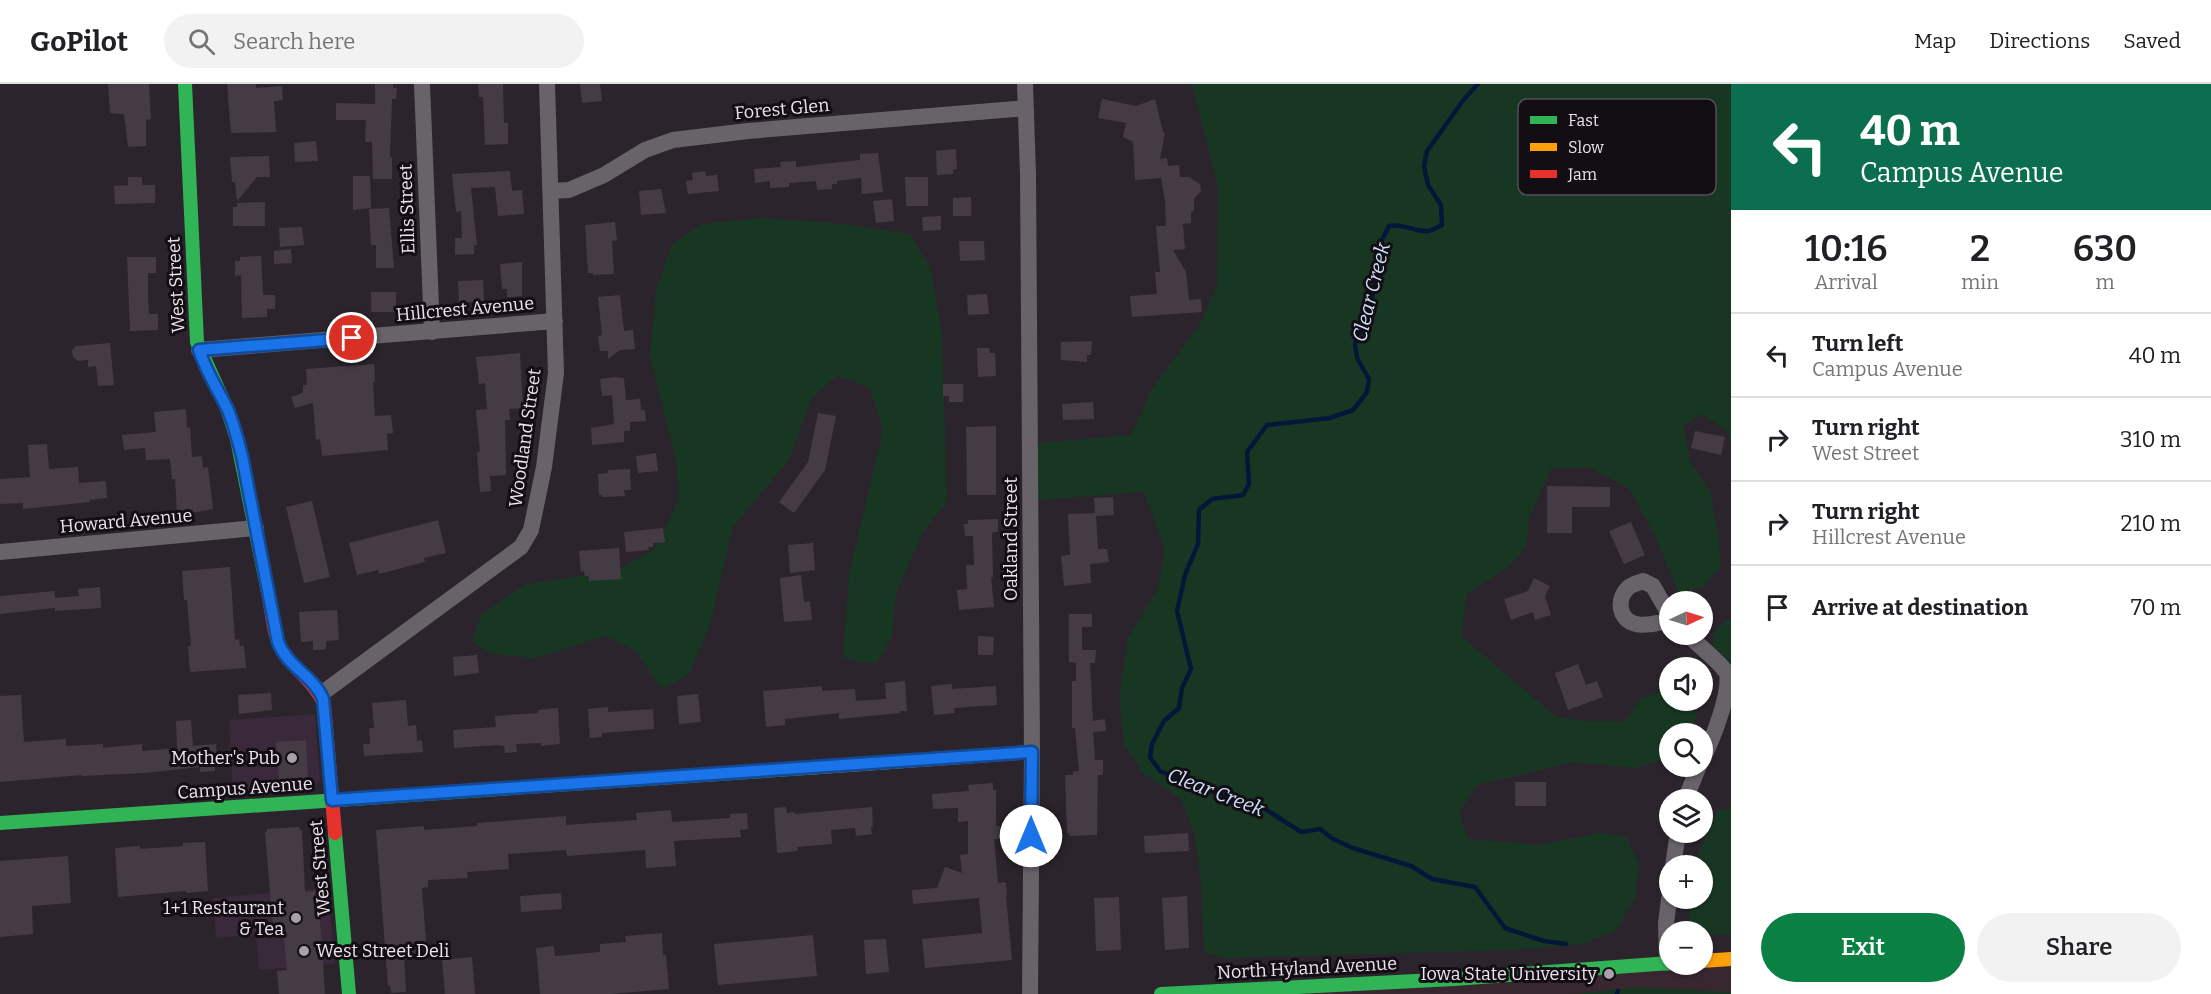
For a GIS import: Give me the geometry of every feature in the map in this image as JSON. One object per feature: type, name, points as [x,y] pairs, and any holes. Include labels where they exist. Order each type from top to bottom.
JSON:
[{"type":"street","name":"West Street","points":[[185,84],[196,334],[199,350],[208,373],[235,430],[278,642],[282,652],[321,694],[324,704],[349,994]]},
{"type":"street","name":"Ellis Street","points":[[422,84],[432,332]]},
{"type":"street","name":"Woodland Street","points":[[321,694],[521,547],[526,540],[533,520],[553,406],[556,373],[547,84]]},
{"type":"street","name":"Oakland Street","points":[[1025,84],[1032,752],[1030,994]]},
{"type":"street","name":"Forest Glen","points":[[552,191],[569,190],[604,175],[645,150],[673,140],[748,131],[1026,108]]},
{"type":"street","name":"Hillcrest Avenue","points":[[199,350],[555,321]]},
{"type":"street","name":"Howard Avenue","points":[[0,552],[256,528]]},
{"type":"street","points":[[1659,597],[1653,586],[1643,581],[1630,586],[1621,596],[1621,610],[1627,620],[1638,625],[1659,622]]},
{"type":"street","points":[[1698,645],[1728,674],[1731,689],[1721,724],[1713,739]]},
{"type":"street","name":"Campus Avenue","points":[[0,823],[1032,752]]},
{"type":"street","points":[[1713,960],[1731,959]]},
{"type":"street","name":"North Hyland Avenue","points":[[1161,994],[1659,964]]},
{"type":"street","points":[[1417,980],[1422,994]]},
{"type":"shaded area","points":[[315,714],[320,780],[315,787],[233,794],[229,720]]},
{"type":"shaded area","points":[[328,888],[335,964],[259,970],[256,935],[216,938],[213,898]]},
{"type":"shaded area","name":"Iowa State University","points":[[1731,959],[1731,994],[1170,994],[1659,965],[1659,975],[1713,975],[1713,962]]},
{"type":"green space","points":[[1192,84],[1731,84],[1731,441],[1724,428],[1701,414],[1683,426],[1690,460],[1710,492],[1719,539],[1720,567],[1704,586],[1688,591],[1678,591],[1656,538],[1629,488],[1588,467],[1551,469],[1529,518],[1526,547],[1507,568],[1467,594],[1461,636],[1556,717],[1585,721],[1626,721],[1641,698],[1659,693],[1659,711],[1695,711],[1697,716],[1693,723],[1659,723],[1659,760],[1638,768],[1572,762],[1477,785],[1459,813],[1468,839],[1540,845],[1600,833],[1626,837],[1639,864],[1635,898],[1616,930],[1583,944],[1512,950],[1222,958],[1204,951],[1201,883],[1195,835],[1181,799],[1142,772],[1124,744],[1119,697],[1128,637],[1157,591],[1165,550],[1144,492],[1038,500],[1038,443],[1131,435],[1153,387],[1199,326],[1217,284],[1218,186]]},
{"type":"green space","points":[[762,218],[844,224],[910,234],[930,267],[942,334],[947,501],[922,534],[896,594],[892,636],[877,663],[859,662],[843,657],[849,574],[883,430],[870,388],[837,376],[811,399],[789,460],[733,527],[710,625],[689,674],[662,689],[636,651],[605,636],[535,658],[492,654],[472,641],[481,615],[526,584],[617,571],[656,548],[679,499],[676,460],[650,356],[656,291],[672,244],[703,224]]},
{"type":"green space","points":[[1731,618],[1731,664],[1713,645],[1714,631]]},
{"type":"green space","points":[[1731,807],[1731,935],[1713,934],[1713,921],[1689,921],[1690,909],[1713,909],[1713,855],[1697,855],[1703,843],[1713,843],[1713,819],[1716,812]]},
{"type":"green space","points":[[1638,987],[1731,992],[1731,994],[1573,994]]},
{"type":"building","points":[[108,84],[149,84],[151,119],[146,120],[146,146],[128,147],[124,114],[110,113]]},
{"type":"building","points":[[227,84],[256,84],[256,88],[282,86],[283,100],[274,101],[276,132],[231,133]]},
{"type":"building","points":[[375,84],[393,84],[393,88],[397,88],[396,99],[392,99],[390,157],[392,157],[392,179],[373,179],[372,142],[365,142],[366,120],[336,120],[336,103],[375,104]]},
{"type":"building","points":[[478,84],[503,84],[504,123],[508,123],[508,144],[485,145],[483,97],[479,97]]},
{"type":"building","points":[[580,84],[600,84],[602,101],[582,103]]},
{"type":"building","points":[[1102,99],[1136,106],[1155,99],[1165,133],[1160,159],[1167,158],[1168,166],[1179,165],[1180,177],[1189,177],[1200,184],[1201,191],[1194,199],[1191,223],[1183,224],[1185,249],[1173,250],[1186,272],[1189,300],[1201,299],[1202,312],[1132,317],[1130,296],[1157,294],[1155,272],[1160,272],[1156,226],[1166,226],[1165,200],[1161,178],[1135,180],[1133,142],[1123,137],[1126,123],[1098,118]]},
{"type":"building","points":[[316,141],[318,161],[295,162],[294,143]]},
{"type":"building","points":[[956,149],[957,169],[953,170],[953,174],[937,175],[936,151]]},
{"type":"building","points":[[878,153],[883,192],[862,194],[861,178],[837,181],[837,184],[832,184],[832,189],[817,190],[816,181],[789,183],[789,187],[770,188],[770,181],[755,183],[754,169],[781,167],[780,162],[796,161],[796,167],[860,160],[860,154]]},
{"type":"building","points":[[269,156],[270,177],[257,177],[237,201],[235,182],[232,182],[230,157]]},
{"type":"building","points":[[510,171],[512,191],[522,190],[524,214],[498,216],[495,187],[471,188],[477,245],[474,245],[474,254],[455,255],[455,238],[462,238],[461,211],[456,212],[452,174]]},
{"type":"building","points":[[705,171],[706,176],[717,175],[719,191],[688,194],[686,181],[693,180],[692,173]]},
{"type":"building","points":[[353,176],[370,176],[371,208],[353,210]]},
{"type":"building","points":[[128,177],[142,177],[142,185],[155,185],[155,203],[115,204],[114,186],[128,185]]},
{"type":"building","points":[[905,177],[928,177],[928,206],[906,206]]},
{"type":"building","points":[[661,189],[666,213],[641,215],[639,191]]},
{"type":"building","points":[[971,197],[971,216],[953,216],[953,198]]},
{"type":"building","points":[[892,199],[894,221],[876,223],[873,201]]},
{"type":"building","points":[[265,202],[265,226],[233,226],[233,207],[237,207],[237,203]]},
{"type":"building","points":[[389,208],[394,268],[376,268],[376,245],[371,245],[369,209]]},
{"type":"building","points":[[941,216],[941,230],[923,231],[922,217]]},
{"type":"building","points":[[615,222],[617,240],[612,241],[614,274],[593,275],[593,273],[588,273],[585,225]]},
{"type":"building","points":[[302,227],[304,245],[280,247],[279,228]]},
{"type":"building","points":[[959,241],[984,241],[985,260],[960,261]]},
{"type":"building","points":[[291,249],[292,263],[274,264],[274,251]]},
{"type":"building","points":[[261,256],[263,295],[275,295],[275,309],[267,309],[267,317],[242,318],[241,275],[235,276],[235,261],[240,261],[240,257]]},
{"type":"building","points":[[127,257],[156,257],[156,273],[148,273],[148,298],[149,314],[158,314],[158,330],[130,331]]},
{"type":"building","points":[[522,262],[522,296],[507,297],[507,289],[502,289],[500,264]]},
{"type":"building","points":[[483,280],[484,301],[459,303],[458,281]]},
{"type":"building","points":[[371,292],[396,292],[396,312],[371,312]]},
{"type":"building","points":[[987,294],[989,314],[968,315],[967,295]]},
{"type":"building","points":[[620,295],[624,331],[633,330],[635,349],[620,350],[608,359],[608,351],[600,351],[598,336],[602,335],[598,297]]},
{"type":"building","points":[[1092,341],[1091,355],[1087,355],[1087,362],[1061,360],[1061,342]]},
{"type":"building","points":[[110,343],[114,385],[98,386],[96,366],[88,367],[88,360],[78,361],[73,357],[72,350],[76,346]]},
{"type":"building","points":[[977,348],[989,348],[990,353],[995,353],[996,376],[978,377]]},
{"type":"building","points":[[520,353],[523,408],[509,409],[510,420],[505,420],[506,475],[490,476],[491,491],[480,492],[477,452],[480,452],[476,410],[487,409],[485,383],[479,384],[476,357]]},
{"type":"building","points":[[374,364],[375,416],[391,415],[393,433],[387,434],[388,450],[322,456],[320,439],[316,440],[313,403],[295,408],[291,397],[303,393],[303,385],[307,385],[306,369]]},
{"type":"building","points":[[624,378],[626,400],[640,399],[641,410],[645,410],[646,421],[630,422],[630,431],[624,431],[624,442],[592,445],[591,428],[614,424],[612,395],[602,396],[600,379]]},
{"type":"building","points":[[943,384],[963,384],[963,402],[949,402],[949,396],[943,396]]},
{"type":"building","points":[[1093,402],[1094,419],[1063,420],[1062,404]]},
{"type":"building","points":[[186,409],[192,457],[202,456],[203,468],[208,467],[213,509],[186,514],[186,512],[177,513],[175,479],[172,479],[170,459],[146,460],[145,448],[124,450],[122,435],[156,432],[154,412]]},
{"type":"building","points":[[818,413],[836,416],[825,470],[794,513],[779,502],[808,462]]},
{"type":"building","points":[[996,426],[996,495],[967,495],[966,427]]},
{"type":"building","points":[[1695,431],[1725,437],[1721,455],[1691,448]]},
{"type":"building","points":[[47,444],[49,469],[78,467],[79,483],[106,481],[107,498],[23,509],[23,503],[0,504],[0,479],[30,477],[28,445]]},
{"type":"building","points":[[656,453],[658,471],[638,473],[636,456]]},
{"type":"building","points":[[630,469],[631,490],[624,490],[625,496],[602,497],[599,495],[598,474],[608,473],[608,470]]},
{"type":"building","points":[[1547,486],[1610,487],[1610,507],[1572,507],[1572,533],[1547,533]]},
{"type":"building","points":[[1113,497],[1114,515],[1096,516],[1098,549],[1107,549],[1109,562],[1090,564],[1091,583],[1064,586],[1061,556],[1070,555],[1068,514],[1095,513],[1094,498]]},
{"type":"building","points":[[312,501],[330,577],[304,583],[286,507]]},
{"type":"building","points":[[998,519],[998,532],[993,532],[992,535],[993,577],[991,577],[994,607],[959,610],[957,590],[967,589],[966,565],[974,565],[973,536],[965,536],[964,524],[968,524],[968,520]]},
{"type":"building","points":[[438,520],[446,553],[424,558],[425,562],[379,574],[378,570],[357,575],[349,543]]},
{"type":"building","points":[[1631,522],[1645,555],[1624,564],[1609,531]]},
{"type":"building","points":[[663,528],[665,542],[653,543],[653,547],[648,547],[649,550],[626,552],[624,532]]},
{"type":"building","points":[[813,543],[815,570],[790,573],[788,545]]},
{"type":"building","points":[[619,548],[621,579],[589,581],[589,576],[585,576],[584,571],[581,572],[579,551]]},
{"type":"building","points":[[230,567],[235,640],[239,639],[240,646],[244,646],[246,668],[190,672],[188,646],[191,646],[182,571]]},
{"type":"building","points":[[801,575],[804,602],[810,601],[812,620],[784,622],[780,578]]},
{"type":"building","points":[[1534,578],[1550,586],[1545,596],[1551,615],[1535,620],[1533,612],[1511,620],[1504,599],[1528,591]]},
{"type":"building","points":[[100,587],[101,608],[55,611],[55,608],[0,614],[0,596],[54,591],[55,598],[79,596],[78,589]]},
{"type":"building","points":[[337,610],[339,640],[326,641],[326,649],[320,650],[313,650],[313,641],[301,642],[299,612]]},
{"type":"building","points":[[1069,614],[1092,614],[1092,627],[1082,627],[1082,650],[1096,650],[1095,663],[1090,663],[1093,721],[1105,719],[1106,731],[1093,732],[1095,760],[1103,760],[1103,775],[1098,775],[1097,835],[1069,836],[1067,833],[1065,775],[1073,775],[1073,772],[1079,771],[1075,728],[1072,728],[1072,681],[1076,681],[1076,663],[1069,662]]},
{"type":"building","points":[[978,636],[994,637],[993,655],[978,655]]},
{"type":"building","points":[[477,655],[479,673],[454,676],[453,657]]},
{"type":"building","points":[[1578,664],[1586,685],[1597,681],[1603,697],[1568,710],[1555,673]]},
{"type":"building","points":[[905,681],[907,711],[839,719],[839,713],[785,719],[785,725],[766,727],[763,691],[822,686],[822,691],[855,689],[856,701],[886,699],[885,683]]},
{"type":"building","points":[[952,684],[952,689],[996,686],[997,705],[954,708],[955,713],[934,715],[931,686]]},
{"type":"building","points":[[271,693],[272,710],[239,714],[238,695]]},
{"type":"building","points":[[698,694],[701,722],[679,724],[677,696]]},
{"type":"building","points":[[21,695],[24,742],[66,739],[66,746],[103,744],[103,748],[142,744],[142,751],[177,748],[176,721],[191,720],[193,746],[216,744],[217,766],[215,766],[215,771],[200,772],[200,767],[0,782],[0,696]]},
{"type":"building","points":[[406,700],[408,726],[416,725],[417,741],[422,740],[423,752],[364,756],[363,744],[370,744],[369,728],[374,728],[372,703]]},
{"type":"building","points":[[608,707],[608,712],[653,709],[654,729],[602,733],[602,737],[590,738],[588,709]]},
{"type":"building","points":[[558,708],[560,744],[541,746],[541,743],[516,744],[517,752],[505,753],[504,746],[497,745],[454,748],[453,730],[496,727],[495,716],[538,713],[538,710]]},
{"type":"building","name":"Mother's Pub","points":[[306,740],[308,778],[279,780],[276,742]]},
{"type":"building","points":[[1515,782],[1546,782],[1546,806],[1515,806]]},
{"type":"building","points":[[993,783],[993,790],[996,790],[996,826],[1000,826],[1000,839],[994,839],[998,883],[1006,882],[1012,960],[925,968],[922,939],[982,933],[979,898],[913,904],[912,890],[937,888],[945,867],[962,873],[960,855],[968,854],[968,821],[958,822],[958,808],[933,809],[932,794],[969,791],[968,785]]},
{"type":"building","points":[[786,807],[787,813],[794,812],[795,814],[872,807],[872,834],[856,836],[855,828],[831,830],[832,844],[797,847],[798,851],[777,853],[774,808]]},
{"type":"building","points":[[671,810],[672,822],[730,818],[730,814],[747,813],[748,829],[740,830],[741,837],[674,841],[676,866],[646,868],[645,850],[567,856],[566,850],[508,854],[509,869],[467,872],[468,878],[428,880],[428,887],[422,888],[427,955],[404,957],[406,992],[391,993],[390,985],[388,986],[376,830],[424,826],[424,830],[566,816],[566,825],[637,820],[636,813]]},
{"type":"building","points":[[299,827],[302,830],[305,892],[318,891],[325,994],[279,994],[277,971],[287,970],[283,927],[273,928],[265,832],[267,829]]},
{"type":"building","points":[[1188,833],[1189,851],[1145,853],[1144,836]]},
{"type":"building","points":[[205,842],[208,891],[118,897],[115,848],[140,846],[140,849]]},
{"type":"building","points":[[68,856],[71,903],[32,906],[33,934],[0,937],[0,861]]},
{"type":"building","points":[[561,893],[562,909],[521,912],[520,896]]},
{"type":"building","points":[[1187,896],[1189,948],[1165,950],[1162,898]]},
{"type":"building","points":[[1119,897],[1121,950],[1096,951],[1094,898]]},
{"type":"building","points":[[662,933],[669,989],[610,994],[540,994],[536,948],[554,946],[555,956],[600,952],[600,944],[626,942],[625,936]]},
{"type":"building","points":[[813,935],[817,976],[718,985],[714,944]]},
{"type":"building","points":[[886,939],[889,972],[866,974],[864,940]]},
{"type":"building","points":[[472,957],[475,994],[445,994],[442,960]]},
{"type":"waterway","name":"Clear Creek","points":[[1478,84],[1465,98],[1427,151],[1424,166],[1428,185],[1441,205],[1442,225],[1428,231],[1389,226],[1380,244],[1378,272],[1368,314],[1355,344],[1357,358],[1369,379],[1367,392],[1353,410],[1330,418],[1267,425],[1247,452],[1249,484],[1243,495],[1212,499],[1199,510],[1198,544],[1185,575],[1177,611],[1191,669],[1182,688],[1179,708],[1164,721],[1152,744],[1150,757],[1160,771],[1236,801],[1256,803],[1301,832],[1320,829],[1333,839],[1353,848],[1411,866],[1432,879],[1475,887],[1505,928],[1544,941],[1566,944]]},
{"type":"traffic: fast","points":[[185,84],[197,342],[228,411],[237,439],[268,592]]},
{"type":"traffic: fast","points":[[0,823],[806,768]]},
{"type":"traffic: fast","points":[[335,833],[349,994]]},
{"type":"traffic: fast","points":[[1161,994],[1454,979],[1659,964]]},
{"type":"traffic: slow","points":[[806,768],[1032,752]]},
{"type":"traffic: slow","points":[[1713,960],[1731,959]]},
{"type":"traffic: jam","points":[[268,592],[280,646],[288,659],[316,689],[324,704],[335,833]]},
{"type":"place","name":"Mother's Pub","points":[[292,758]]},
{"type":"place","name":"1+1 Restaurant & Tea","points":[[296,918]]},
{"type":"place","name":"West Street Deli","points":[[304,951]]},
{"type":"place","name":"Iowa State University","points":[[1609,974]]},
{"type":"route","points":[[352,338],[199,350],[235,430],[261,549],[278,642],[287,659],[312,682],[323,699],[332,800],[1032,752],[1031,836]]}]
